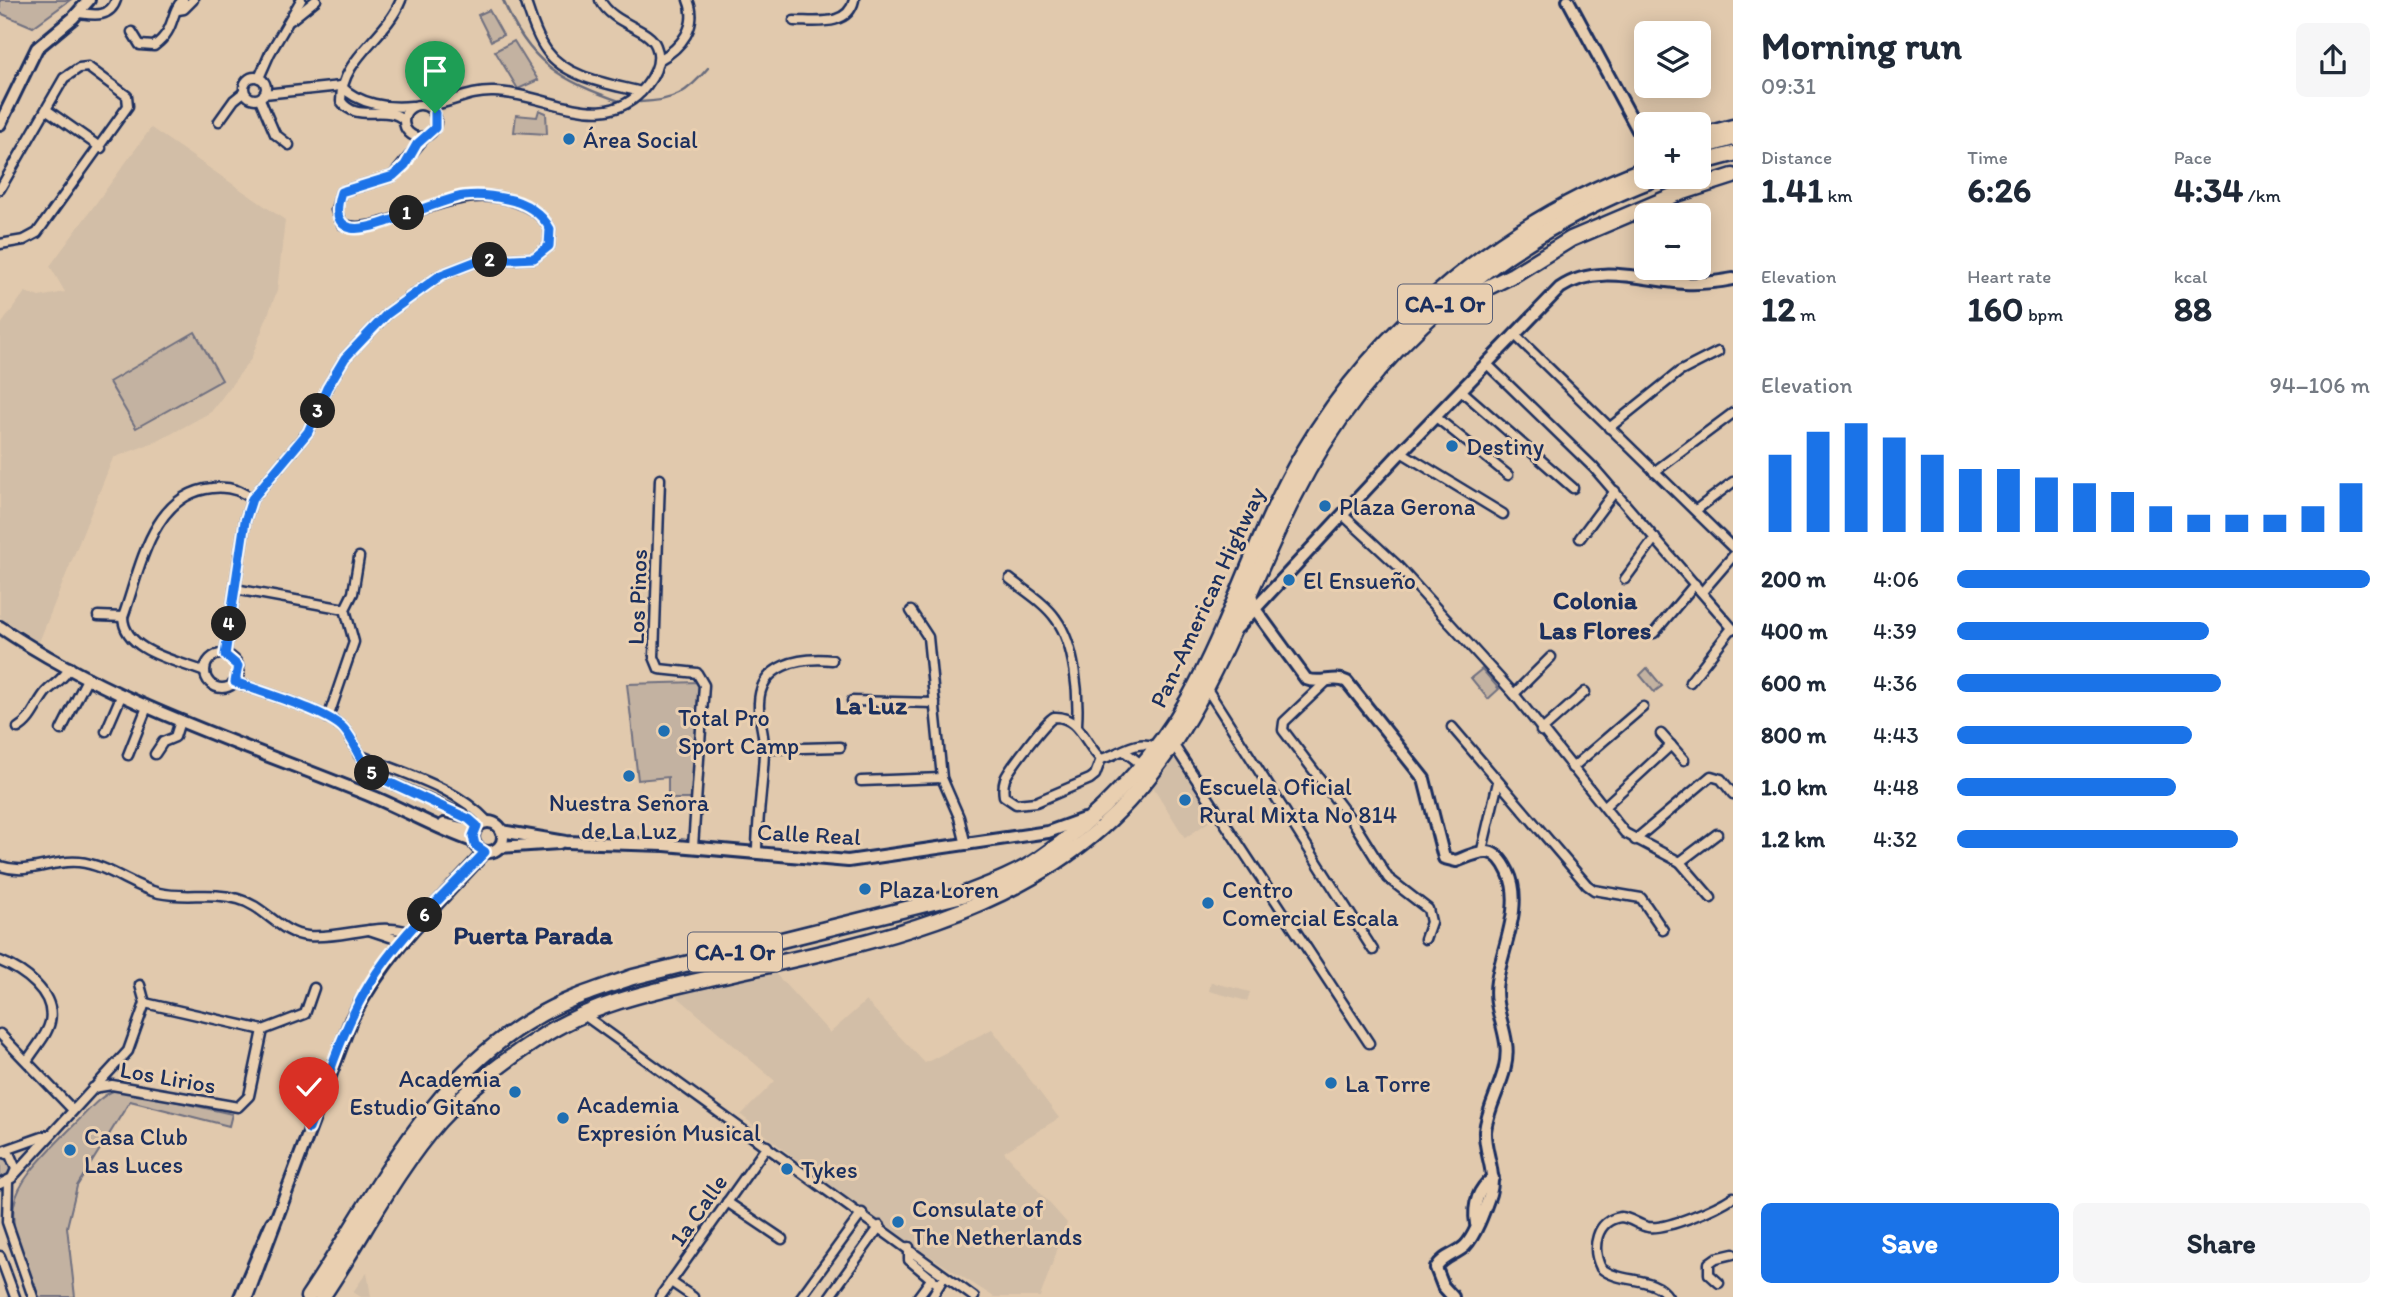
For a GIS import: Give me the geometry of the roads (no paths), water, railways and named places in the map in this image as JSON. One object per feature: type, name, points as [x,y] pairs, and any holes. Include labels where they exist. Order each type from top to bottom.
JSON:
[{"type":"highway","points":[[1711,133],[1733,127]]},
{"type":"highway","points":[[1711,144],[1733,138]]},
{"type":"highway","points":[[1711,160],[1733,154]]},
{"type":"highway","name":"Pan-American Highway","points":[[319,1291],[405,1145],[430,1111],[481,1058],[532,1019],[581,995],[633,977],[962,895],[997,882],[1038,860],[1096,812],[1141,764],[1174,723],[1204,669],[1303,453],[1356,377],[1428,302],[1477,262],[1569,202],[1634,169]]},
{"type":"highway","points":[[1433,314],[1513,275],[1572,239],[1677,194],[1733,176]]},
{"type":"highway","name":"Pan-American Highway","points":[[319,1291],[332,1282],[416,1151],[440,1120],[492,1071],[559,1026],[647,993],[899,933],[987,901],[1045,869],[1099,830],[1173,744],[1207,689],[1233,633],[1253,602],[1293,499],[1322,446],[1365,386],[1433,314],[1533,237],[1590,205],[1634,187]]},
{"type":"highway","points":[[327,1297],[332,1282]]},
{"type":"highway","points":[[307,1297],[319,1291]]},
{"type":"main road","points":[[0,124],[37,48],[79,13],[89,0]]},
{"type":"main road","points":[[1568,0],[1634,121]]},
{"type":"main road","points":[[1453,1297],[1435,1273],[1438,1264],[1448,1255],[1463,1248],[1487,1202],[1493,1178],[1485,1133],[1506,1055],[1506,1043],[1495,998],[1514,894],[1511,877],[1501,860],[1482,850],[1456,861],[1444,858],[1424,779],[1348,682],[1341,678],[1327,681],[1306,679],[1253,602],[1343,515],[1560,288],[1579,278],[1606,274],[1686,283],[1733,279]]},
{"type":"main road","points":[[0,626],[88,677],[147,707],[461,837],[475,855],[470,868]]},
{"type":"main road","name":"Calle Real","points":[[485,852],[499,847],[566,842],[693,847],[848,861],[1048,832],[1069,826],[1096,812]]},
{"type":"main road","points":[[427,821],[501,831],[499,847]]},
{"type":"main road","points":[[461,837],[478,830]]},
{"type":"main road","points":[[243,1297],[265,1234],[277,1214],[351,1020],[368,986],[405,937],[485,852],[477,849],[478,830]]},
{"type":"main road","name":"Calle Real","points":[[501,831],[566,842]]},
{"type":"main road","points":[[1048,832],[1053,848]]},
{"type":"street","points":[[79,13],[99,15],[112,9],[116,0]]},
{"type":"street","points":[[132,32],[140,45],[153,46],[170,32],[183,0]]},
{"type":"street","points":[[178,10],[184,9],[193,0]]},
{"type":"street","points":[[219,121],[234,100],[244,92],[246,82],[259,78],[286,23],[301,0]]},
{"type":"street","points":[[286,23],[316,0]]},
{"type":"street","points":[[401,0],[396,15],[346,72],[341,86],[341,101],[349,110],[364,114],[395,114],[404,120],[409,132],[411,153]]},
{"type":"street","points":[[525,0],[537,34],[551,56],[589,78],[642,92]]},
{"type":"street","points":[[341,86],[349,94],[376,104],[427,106],[443,103],[456,96],[486,92],[515,93],[605,113],[624,108],[642,92],[654,75],[659,60],[653,40],[612,17],[600,0]]},
{"type":"street","points":[[659,60],[673,52],[690,27],[692,21],[688,0]]},
{"type":"street","points":[[794,21],[836,21],[852,8],[854,0]]},
{"type":"street","points":[[0,189],[64,78],[79,68],[89,67],[129,100],[101,148],[37,233],[24,240],[0,244]]},
{"type":"street","points":[[259,78],[266,85],[262,97],[275,134],[289,145]]},
{"type":"street","points":[[244,92],[249,98],[341,86]]},
{"type":"street","points":[[225,655],[245,521],[252,499],[308,432],[327,388],[345,358],[387,314],[441,275],[458,267],[486,260],[534,258],[549,246],[550,229],[539,215],[512,200],[482,195],[465,195],[372,225],[352,228],[342,224],[336,210],[341,192],[393,176],[425,136],[435,128],[436,115],[443,103]]},
{"type":"street","points":[[404,120],[412,106]]},
{"type":"street","points":[[427,106],[436,115]]},
{"type":"street","points":[[47,110],[101,148]]},
{"type":"street","points":[[409,132],[425,136]]},
{"type":"street","points":[[1514,334],[1733,548]]},
{"type":"street","points":[[1609,428],[1679,372],[1718,352]]},
{"type":"street","points":[[1487,364],[1539,412],[1615,491],[1732,628],[1690,682]]},
{"type":"street","points":[[1463,392],[1573,488]]},
{"type":"street","points":[[1654,472],[1733,413]]},
{"type":"street","points":[[1437,418],[1508,475]]},
{"type":"street","points":[[1401,452],[1503,514]]},
{"type":"street","name":"Los Pinos","points":[[660,479],[654,657],[659,669],[697,674],[704,685],[693,847]]},
{"type":"street","points":[[1696,510],[1733,482]]},
{"type":"street","points":[[205,671],[135,643],[126,632],[123,617],[156,527],[172,506],[193,493],[214,488],[240,491],[252,499]]},
{"type":"street","points":[[1580,538],[1615,491]]},
{"type":"street","points":[[1343,515],[1396,565],[1514,694],[1625,833],[1680,862],[1711,898]]},
{"type":"street","points":[[1625,579],[1655,538]]},
{"type":"street","points":[[1702,592],[1733,556]]},
{"type":"street","points":[[328,718],[354,642],[345,609],[353,593],[359,557]]},
{"type":"street","points":[[1010,579],[1055,618],[1064,634],[1076,693],[1077,725],[1090,749],[1101,759]]},
{"type":"street","points":[[1654,633],[1695,584]]},
{"type":"street","points":[[235,589],[345,609]]},
{"type":"street","points":[[911,611],[928,637],[942,778],[960,817],[966,845]]},
{"type":"street","points":[[98,616],[123,617]]},
{"type":"street","points":[[225,655],[238,666],[235,682],[226,688],[216,688],[208,681],[205,671],[209,660],[225,655]]},
{"type":"street","points":[[1514,694],[1552,657]]},
{"type":"street","points":[[757,852],[764,749],[758,705],[760,694],[772,671],[796,661],[832,660]]},
{"type":"street","points":[[18,728],[29,720],[43,696],[64,678],[70,667]]},
{"type":"street","points":[[61,730],[88,677]]},
{"type":"street","points":[[1327,681],[1284,722],[1283,730],[1347,813],[1388,878],[1429,909],[1432,922],[1425,939]]},
{"type":"street","points":[[235,682],[328,718],[344,729],[367,769],[378,777],[457,812],[478,830]]},
{"type":"street","points":[[1207,689],[1373,950]]},
{"type":"street","points":[[1541,731],[1585,692]]},
{"type":"street","points":[[106,731],[122,694]]},
{"type":"street","points":[[852,701],[935,703]]},
{"type":"street","points":[[128,755],[147,707]]},
{"type":"street","points":[[1572,768],[1643,707]]},
{"type":"street","points":[[1077,725],[1060,717],[1047,721],[1007,775],[1004,796],[1016,804],[1036,802],[1090,779],[1095,775],[1101,759]]},
{"type":"street","points":[[155,754],[163,742],[175,737],[180,721]]},
{"type":"street","points":[[1452,727],[1587,885],[1594,890],[1636,895],[1663,930]]},
{"type":"street","points":[[1661,734],[1684,760]]},
{"type":"street","points":[[1101,759],[1146,743],[1155,747]]},
{"type":"street","points":[[1173,744],[1369,1043]]},
{"type":"street","points":[[1605,806],[1671,745]]},
{"type":"street","points":[[764,749],[840,747]]},
{"type":"street","points":[[1125,751],[1141,764]]},
{"type":"street","points":[[359,755],[434,784],[472,807],[478,830]]},
{"type":"street","points":[[1635,839],[1711,776],[1721,779],[1733,794]]},
{"type":"street","points":[[861,781],[942,778]]},
{"type":"street","points":[[1482,850],[1498,782]]},
{"type":"street","points":[[1680,862],[1717,834]]},
{"type":"street","points":[[0,866],[29,871],[63,863],[82,862],[159,893],[179,896],[212,894],[239,899],[258,907],[298,935],[331,935],[392,927],[405,937]]},
{"type":"street","points":[[0,961],[27,974],[49,1007],[49,1026],[27,1061]]},
{"type":"street","points":[[140,985],[145,1003],[263,1030],[305,1014],[314,988]]},
{"type":"street","name":"Los Lirios","points":[[4,1183],[54,1133],[128,1051],[145,1003]]},
{"type":"street","points":[[584,1015],[880,1226],[974,1297]]},
{"type":"street","name":"Los Lirios","points":[[93,1088],[125,1088],[233,1108],[243,1105],[249,1096],[263,1030]]},
{"type":"street","points":[[0,1034],[73,1110]]},
{"type":"street","points":[[115,1065],[114,1078],[125,1088]]},
{"type":"street","points":[[0,1152],[54,1133]]},
{"type":"street","name":"1a Calle","points":[[660,1297],[768,1146]]},
{"type":"street","points":[[0,1152],[13,1159],[15,1174]]},
{"type":"street","points":[[4,1183],[7,1222],[33,1297]]},
{"type":"street","points":[[1668,1297],[1656,1286],[1611,1275],[1601,1268],[1595,1245],[1602,1229],[1609,1221],[1621,1217],[1646,1227],[1660,1226],[1717,1206],[1733,1197]]},
{"type":"street","points":[[727,1202],[782,1239]]},
{"type":"street","points":[[801,1297],[862,1213]]},
{"type":"street","points":[[830,1296],[880,1226]]},
{"type":"street","points":[[909,1247],[908,1258],[939,1285]]},
{"type":"street","points":[[15,1250],[1,1260],[15,1297]]},
{"type":"street","points":[[1719,1283],[1709,1274],[1709,1263],[1716,1258],[1733,1254]]},
{"type":"street","points":[[918,1297],[931,1279],[942,1272]]},
{"type":"street","points":[[932,1297],[942,1272]]},
{"type":"street","points":[[671,1282],[693,1297]]},
{"type":"waterway","points":[[503,0],[524,39],[549,66],[581,86],[622,102]]},
{"type":"waterway","points":[[640,102],[662,100],[679,94],[708,68]]},
{"type":"place","name":"Área Social","points":[[569,139]]},
{"type":"place","name":"Destiny","points":[[1452,446]]},
{"type":"place","name":"Plaza Gerona","points":[[1325,506]]},
{"type":"place","name":"El Ensueño","points":[[1289,580]]},
{"type":"place","name":"Total Pro Sport Camp","points":[[664,731]]},
{"type":"place","name":"Nuestra Señora de La Luz","points":[[629,776]]},
{"type":"place","name":"Escuela Oficial Rural Mixta No 814","points":[[1185,800]]},
{"type":"place","name":"Plaza Loren","points":[[865,889]]},
{"type":"place","name":"Centro Comercial Escala","points":[[1208,903]]},
{"type":"place","name":"La Torre","points":[[1331,1083]]},
{"type":"place","name":"Academia Estudio Gitano","points":[[515,1092]]},
{"type":"place","name":"Academia Expresión Musical","points":[[563,1118]]},
{"type":"place","name":"Casa Club Las Luces","points":[[70,1150]]},
{"type":"place","name":"Tykes","points":[[787,1169]]},
{"type":"place","name":"Consulate of The Netherlands","points":[[898,1222]]},
{"type":"district","name":"Colonia Las Flores","points":[[1595,615]]},
{"type":"district","name":"La Luz","points":[[871,705]]},
{"type":"district","name":"Puerta Parada","points":[[533,935]]}]
